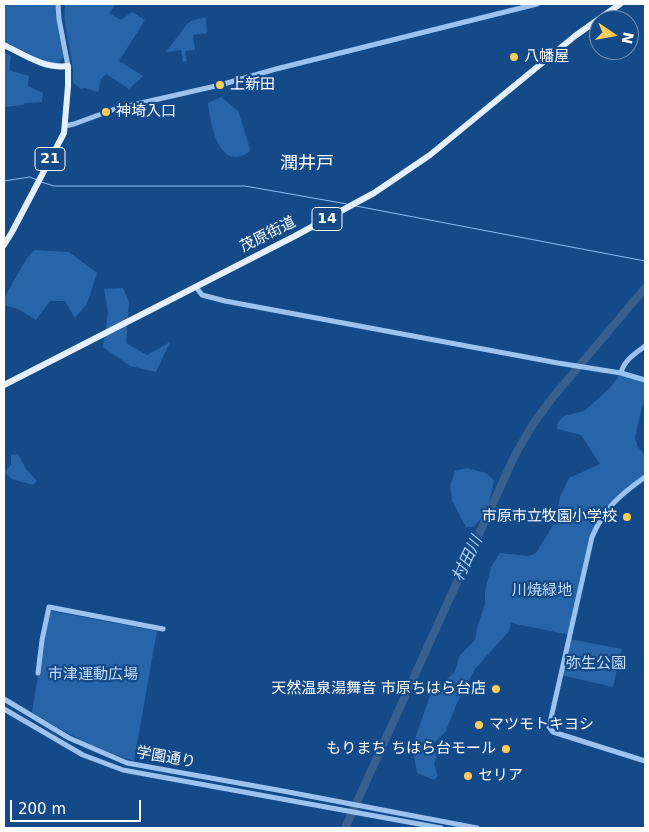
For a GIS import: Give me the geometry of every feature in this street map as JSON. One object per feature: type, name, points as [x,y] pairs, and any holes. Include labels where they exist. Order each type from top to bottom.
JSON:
[{"type":"main road","name":"茂原街道","points":[[4,385],[354,205],[430,155],[575,36],[620,4]]},
{"type":"main road","points":[[4,45],[46,65],[68,66]]},
{"type":"main road","name":"21","points":[[4,245],[61,138],[65,126],[68,66]]},
{"type":"street","points":[[58,4],[68,66]]},
{"type":"street","points":[[65,126],[115,109],[220,85],[276,69],[537,4]]},
{"type":"street","points":[[196,287],[202,295],[225,301],[621,373],[645,380]]},
{"type":"street","points":[[621,373],[628,359],[645,346]]},
{"type":"street","points":[[645,476],[622,493],[608,508],[598,522],[592,537],[549,727],[553,732],[645,761]]},
{"type":"street","points":[[38,673],[49,607],[164,629]]},
{"type":"street","name":"学園通り","points":[[4,699],[69,738],[127,763],[478,828]]},
{"type":"street","points":[[13,714],[17,707]]},
{"type":"street","points":[[4,708],[83,754],[123,770],[442,828]]},
{"type":"green space","points":[[4,4],[57,4],[65,57],[57,64],[41,60],[4,41]]},
{"type":"green space","points":[[65,4],[116,4],[109,13],[121,20],[132,12],[145,20],[119,61],[143,76],[129,89],[106,74],[101,79],[98,92],[85,88],[81,89],[73,82],[72,62],[65,24]]},
{"type":"green space","points":[[206,17],[207,33],[193,35],[195,50],[185,51],[187,61],[183,62],[181,50],[166,52],[187,24]]},
{"type":"green space","points":[[4,52],[11,56],[9,70],[29,76],[28,86],[43,93],[42,102],[4,107]]},
{"type":"green space","points":[[221,97],[238,111],[249,145],[250,151],[239,157],[231,156],[224,151],[214,133],[208,103]]},
{"type":"green space","points":[[34,250],[69,252],[97,273],[87,304],[75,318],[65,301],[50,301],[36,320],[18,309],[4,305],[4,298],[27,258]]},
{"type":"green space","points":[[123,288],[129,302],[126,343],[147,355],[170,342],[156,372],[130,366],[103,347],[108,313],[104,289]]},
{"type":"green space","name":"川焼緑地","points":[[621,373],[645,380],[645,402],[642,406],[635,438],[638,447],[645,455],[645,477],[619,496],[592,537],[570,635],[511,623],[509,631],[475,669],[457,703],[446,731],[433,744],[437,756],[434,764],[438,776],[434,780],[417,773],[412,747],[431,693],[454,673],[460,655],[475,640],[478,624],[485,605],[485,591],[491,567],[500,553],[529,556],[536,553],[555,522],[560,497],[569,478],[600,464],[581,435],[557,429],[558,422],[564,416],[584,411],[609,389]]},
{"type":"green space","points":[[18,454],[26,469],[37,481],[33,485],[12,479],[4,472],[11,465],[11,455]]},
{"type":"green space","points":[[467,468],[486,473],[494,480],[488,506],[482,517],[473,527],[466,527],[452,501],[450,486],[455,471]]},
{"type":"green space","name":"市津運動広場","points":[[51,611],[157,631],[134,761],[81,740],[32,712],[48,613]]},
{"type":"green space","name":"弥生公園","points":[[569,639],[622,649],[613,687],[561,675]]},
{"type":"waterway","points":[[4,181],[30,177],[37,180]]},
{"type":"waterway","points":[[41,182],[54,186],[245,186],[347,204]]},
{"type":"waterway","points":[[356,206],[645,261]]},
{"type":"waterway","name":"村田川","points":[[345,828],[515,455],[533,424],[553,397],[645,288]]},
{"type":"place","name":"八幡屋","points":[[514,57]]},
{"type":"place","name":"上新田","points":[[220,85]]},
{"type":"place","name":"神埼入口","points":[[106,112]]},
{"type":"place","name":"市原市立牧園小学校","points":[[627,517]]},
{"type":"place","name":"天然温泉湯舞音 市原ちはら台店","points":[[496,689]]},
{"type":"place","name":"マツモトキヨシ","points":[[479,725]]},
{"type":"place","name":"もりまち ちはら台モール","points":[[506,749]]},
{"type":"place","name":"セリア","points":[[468,776]]},
{"type":"district","name":"潤井戸","points":[[307,164]]}]
